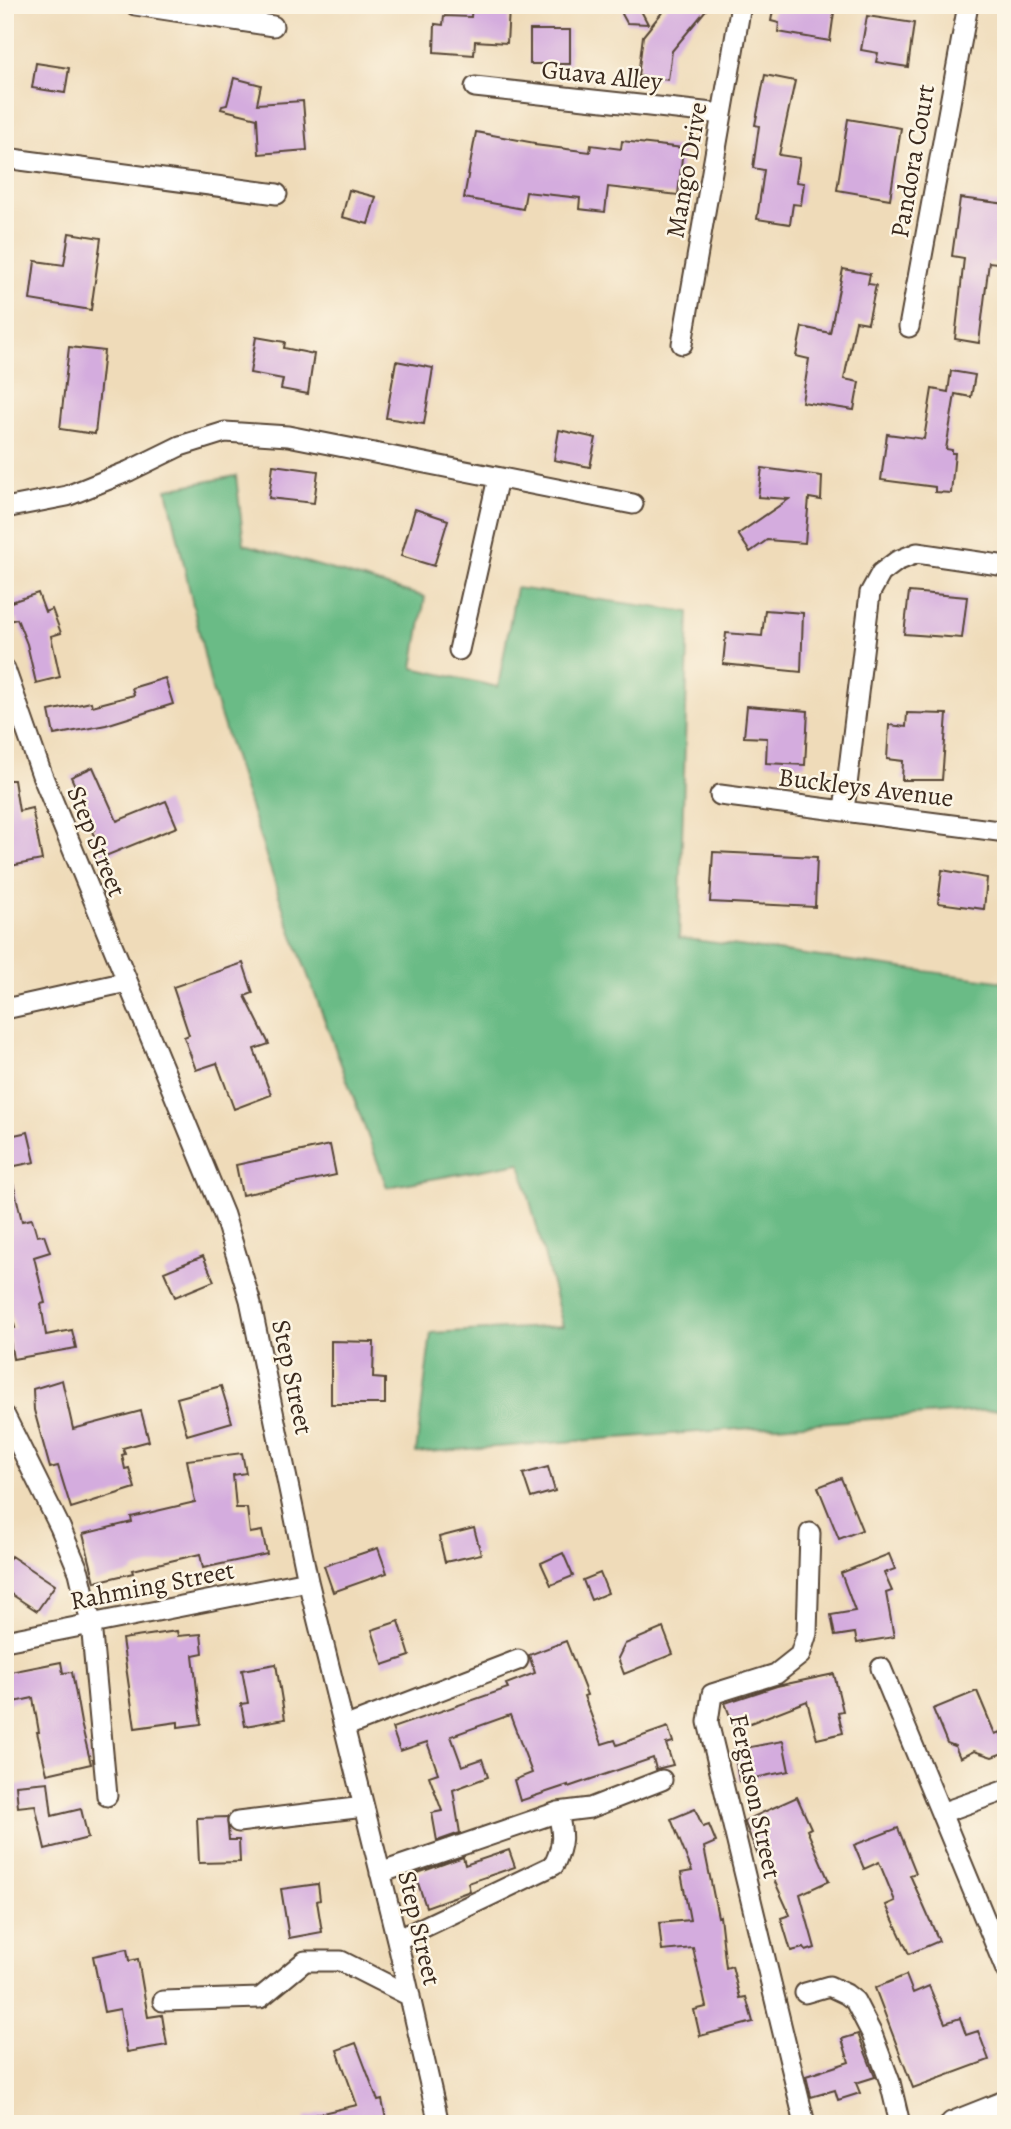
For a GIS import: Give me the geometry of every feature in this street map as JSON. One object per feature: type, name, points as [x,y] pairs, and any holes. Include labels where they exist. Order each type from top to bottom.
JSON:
[{"type":"main road","points":[[953,2124],[993,2113]]},
{"type":"street","points":[[135,5],[273,26]]},
{"type":"street","name":"Mango Drive","points":[[682,344],[741,5]]},
{"type":"street","name":"Pandora Court","points":[[909,327],[968,5]]},
{"type":"street","name":"Guava Alley","points":[[475,87],[722,114]]},
{"type":"street","points":[[5,158],[278,194]]},
{"type":"street","points":[[5,508],[67,496],[180,446],[225,432],[288,436],[633,504]]},
{"type":"street","points":[[459,650],[498,478]]},
{"type":"street","points":[[844,810],[870,593],[881,573],[897,561],[917,553],[1006,566]]},
{"type":"street","name":"Step Street","points":[[5,668],[42,775],[228,1227],[250,1300],[308,1581],[397,1940],[439,2124]]},
{"type":"street","name":"Buckleys Avenue","points":[[720,794],[1006,832]]},
{"type":"street","points":[[5,1009],[127,982]]},
{"type":"street","points":[[5,1416],[79,1572],[91,1623],[107,1796]]},
{"type":"street","name":"Ferguson Street","points":[[804,2124],[708,1722],[712,1694],[776,1674],[800,1655],[807,1633],[810,1533]]},
{"type":"street","name":"Rahming Street","points":[[5,1641],[308,1581]]},
{"type":"street","points":[[344,1727],[518,1660]]},
{"type":"street","points":[[881,1668],[1006,1970]]},
{"type":"street","points":[[380,1873],[558,1812],[590,1808],[662,1780]]},
{"type":"street","points":[[942,1813],[1006,1790]]},
{"type":"street","points":[[238,1822],[364,1807]]},
{"type":"street","points":[[397,1940],[554,1865],[562,1847],[563,1832],[558,1812]]},
{"type":"street","points":[[163,2001],[260,1998],[305,1961],[341,1961],[410,1996]]},
{"type":"street","points":[[805,1993],[829,1986],[855,2001],[872,2034],[890,2081],[900,2124]]},
{"type":"green space","points":[[236,476],[244,544],[425,597],[413,668],[498,687],[516,588],[689,612],[679,938],[1006,982],[1006,1409],[416,1453],[431,1333],[563,1326],[520,1163],[387,1187],[285,914],[212,690],[167,489]]},
{"type":"building","points":[[627,5],[638,5],[648,24],[627,23],[622,14]]},
{"type":"building","points":[[668,5],[710,5],[672,51],[668,80],[638,76],[643,36]]},
{"type":"building","points":[[774,5],[835,5],[830,41],[778,32],[779,23],[771,21]]},
{"type":"building","points":[[472,6],[509,9],[507,43],[475,41],[474,55],[434,52],[435,24],[443,25],[444,16],[471,17]]},
{"type":"building","points":[[867,16],[914,23],[908,67],[876,62],[878,53],[861,50]]},
{"type":"building","points":[[530,30],[570,30],[570,64],[530,64]]},
{"type":"building","points":[[36,63],[69,68],[65,93],[32,88]]},
{"type":"building","points":[[765,75],[795,81],[779,155],[800,158],[796,182],[804,183],[801,205],[793,204],[790,224],[757,219],[764,170],[753,168],[759,126],[755,125]]},
{"type":"building","points":[[234,78],[261,85],[257,104],[303,101],[307,150],[259,154],[257,118],[221,109],[227,105]]},
{"type":"building","points":[[848,119],[901,128],[890,199],[837,190]]},
{"type":"building","points":[[476,132],[535,145],[590,152],[591,145],[621,149],[622,141],[683,148],[678,195],[608,187],[605,212],[579,209],[580,198],[526,192],[523,209],[464,198]]},
{"type":"building","points":[[349,190],[376,197],[368,224],[342,217]]},
{"type":"building","points":[[960,198],[1006,204],[1006,264],[989,262],[979,343],[955,339],[964,258],[952,256]]},
{"type":"building","points":[[69,233],[101,238],[91,310],[30,300],[35,261],[64,265]]},
{"type":"building","points":[[843,269],[870,274],[868,284],[876,285],[868,323],[856,321],[844,379],[859,382],[854,410],[802,402],[809,359],[796,356],[802,327],[830,333]]},
{"type":"building","points":[[256,337],[285,342],[284,348],[314,354],[308,394],[281,389],[283,379],[250,373]]},
{"type":"building","points":[[69,347],[104,351],[95,434],[60,429]]},
{"type":"building","points":[[396,361],[433,368],[424,424],[386,418]]},
{"type":"building","points":[[951,371],[975,375],[971,397],[955,394],[946,449],[955,453],[951,493],[935,492],[935,487],[881,480],[887,434],[924,439],[932,389],[948,392]]},
{"type":"building","points":[[559,430],[596,438],[590,467],[554,460]]},
{"type":"building","points":[[273,465],[318,471],[314,503],[269,498]]},
{"type":"building","points":[[762,468],[822,476],[821,500],[809,498],[805,543],[767,540],[750,552],[738,534],[789,499],[758,497]]},
{"type":"building","points":[[415,509],[448,520],[434,566],[401,556]]},
{"type":"building","points":[[909,592],[967,597],[962,638],[904,634]]},
{"type":"building","points":[[38,593],[45,612],[52,609],[61,633],[51,636],[60,677],[36,683],[27,644],[17,619],[5,622],[5,604]]},
{"type":"building","points":[[765,610],[803,613],[801,672],[723,664],[726,633],[762,636]]},
{"type":"building","points":[[165,678],[173,704],[106,725],[54,735],[49,711],[91,702],[92,706],[134,695],[132,688]]},
{"type":"building","points":[[747,706],[808,711],[805,765],[766,763],[767,738],[744,737]]},
{"type":"building","points":[[907,713],[947,714],[942,780],[902,780],[903,761],[887,759],[889,725],[906,727]]},
{"type":"building","points":[[93,767],[117,821],[166,801],[177,827],[103,857],[92,831],[95,830],[71,777]]},
{"type":"building","points":[[5,780],[14,780],[19,811],[32,808],[42,860],[5,867]]},
{"type":"building","points":[[713,852],[817,857],[815,907],[710,902]]},
{"type":"building","points":[[942,870],[987,878],[984,909],[938,903]]},
{"type":"building","points":[[243,963],[253,993],[245,996],[269,1044],[254,1049],[271,1095],[234,1109],[217,1063],[196,1070],[184,1037],[189,1035],[173,987]]},
{"type":"building","points":[[28,1132],[35,1162],[5,1168],[5,1137]]},
{"type":"building","points":[[330,1145],[336,1175],[242,1195],[236,1165]]},
{"type":"building","points":[[12,1179],[22,1221],[32,1219],[37,1236],[44,1235],[50,1252],[34,1257],[45,1303],[41,1304],[46,1335],[72,1330],[76,1348],[13,1359],[8,1329],[15,1328],[5,1288],[5,1180]]},
{"type":"building","points":[[203,1256],[214,1281],[175,1297],[164,1272]]},
{"type":"building","points":[[331,1341],[374,1342],[373,1378],[385,1379],[385,1404],[331,1404]]},
{"type":"building","points":[[62,1380],[73,1429],[141,1411],[149,1441],[123,1448],[125,1454],[122,1455],[125,1469],[129,1468],[135,1488],[71,1508],[58,1466],[50,1468],[34,1410],[33,1389]]},
{"type":"building","points":[[221,1386],[232,1422],[187,1435],[177,1398]]},
{"type":"building","points":[[242,1453],[246,1473],[233,1475],[236,1508],[247,1508],[250,1533],[262,1531],[267,1554],[203,1568],[200,1554],[95,1582],[83,1534],[132,1522],[131,1517],[195,1502],[187,1460]]},
{"type":"building","points":[[548,1467],[555,1491],[531,1498],[523,1474]]},
{"type":"building","points":[[841,1478],[862,1530],[839,1539],[818,1487]]},
{"type":"building","points":[[474,1528],[481,1554],[445,1562],[439,1537]]},
{"type":"building","points":[[378,1548],[387,1573],[333,1592],[324,1566]]},
{"type":"building","points":[[563,1553],[573,1576],[551,1585],[541,1563]]},
{"type":"building","points":[[889,1554],[895,1569],[884,1573],[892,1591],[886,1593],[894,1637],[857,1643],[855,1633],[835,1636],[831,1615],[855,1611],[841,1573]]},
{"type":"building","points":[[11,1556],[55,1585],[37,1611],[5,1590],[5,1565]]},
{"type":"building","points":[[600,1573],[608,1593],[591,1600],[583,1580]]},
{"type":"building","points":[[399,1621],[410,1656],[383,1665],[372,1630]]},
{"type":"building","points":[[663,1628],[673,1654],[624,1674],[618,1658],[625,1644]]},
{"type":"building","points":[[177,1631],[178,1636],[201,1634],[203,1653],[193,1655],[201,1724],[178,1727],[178,1722],[135,1728],[122,1639]]},
{"type":"building","points":[[566,1641],[602,1744],[615,1740],[617,1745],[668,1727],[673,1742],[666,1744],[673,1765],[656,1769],[653,1758],[520,1801],[514,1780],[532,1773],[510,1715],[451,1736],[462,1766],[482,1759],[488,1777],[453,1790],[460,1833],[437,1841],[432,1813],[442,1811],[429,1776],[438,1773],[427,1742],[400,1751],[392,1728],[508,1688],[506,1684],[535,1673],[529,1655]]},
{"type":"building","points":[[61,1662],[63,1673],[72,1672],[91,1764],[47,1774],[37,1732],[33,1698],[5,1704],[5,1673]]},
{"type":"building","points":[[276,1664],[285,1719],[245,1726],[241,1704],[248,1703],[242,1670]]},
{"type":"building","points":[[834,1674],[843,1711],[838,1712],[843,1733],[817,1739],[807,1701],[735,1729],[725,1703],[777,1686]]},
{"type":"building","points":[[977,1691],[995,1734],[1000,1732],[1006,1744],[1006,1752],[992,1757],[974,1751],[960,1758],[955,1746],[947,1743],[933,1709]]},
{"type":"building","points":[[783,1741],[789,1771],[739,1781],[734,1750]]},
{"type":"building","points":[[48,1782],[52,1816],[81,1809],[88,1838],[45,1849],[35,1805],[18,1807],[16,1785]]},
{"type":"building","points":[[797,1797],[811,1828],[807,1830],[829,1881],[800,1894],[815,1948],[806,1951],[804,1948],[791,1951],[781,1918],[790,1915],[761,1851],[757,1853],[744,1821]]},
{"type":"building","points":[[695,1809],[703,1827],[709,1825],[716,1842],[704,1847],[718,1917],[720,1916],[726,1968],[732,1966],[740,1998],[746,1997],[753,2022],[700,2036],[694,2010],[706,2007],[693,1948],[662,1951],[659,1923],[690,1920],[681,1873],[692,1871],[671,1819]]},
{"type":"building","points":[[227,1817],[229,1840],[239,1840],[240,1862],[199,1863],[197,1818]]},
{"type":"building","points":[[898,1828],[916,1873],[910,1875],[939,1941],[909,1954],[886,1905],[895,1901],[879,1862],[864,1869],[854,1845]]},
{"type":"building","points":[[509,1850],[515,1867],[468,1883],[470,1891],[426,1907],[415,1874],[463,1857],[465,1865]]},
{"type":"building","points":[[318,1884],[320,1900],[317,1901],[322,1932],[289,1938],[281,1889]]},
{"type":"building","points":[[127,1949],[129,1961],[138,1959],[148,2017],[162,2015],[167,2045],[127,2052],[120,2009],[104,2012],[93,1956]]},
{"type":"building","points":[[906,1975],[913,1993],[929,1986],[945,2023],[960,2018],[966,2035],[978,2031],[989,2060],[913,2088],[875,1988]]},
{"type":"building","points":[[858,2034],[875,2077],[856,2083],[860,2093],[838,2100],[835,2090],[811,2097],[806,2076],[849,2062],[842,2039]]},
{"type":"building","points":[[356,2043],[378,2101],[382,2100],[387,2124],[306,2124],[305,2117],[357,2105],[337,2050]]}]
